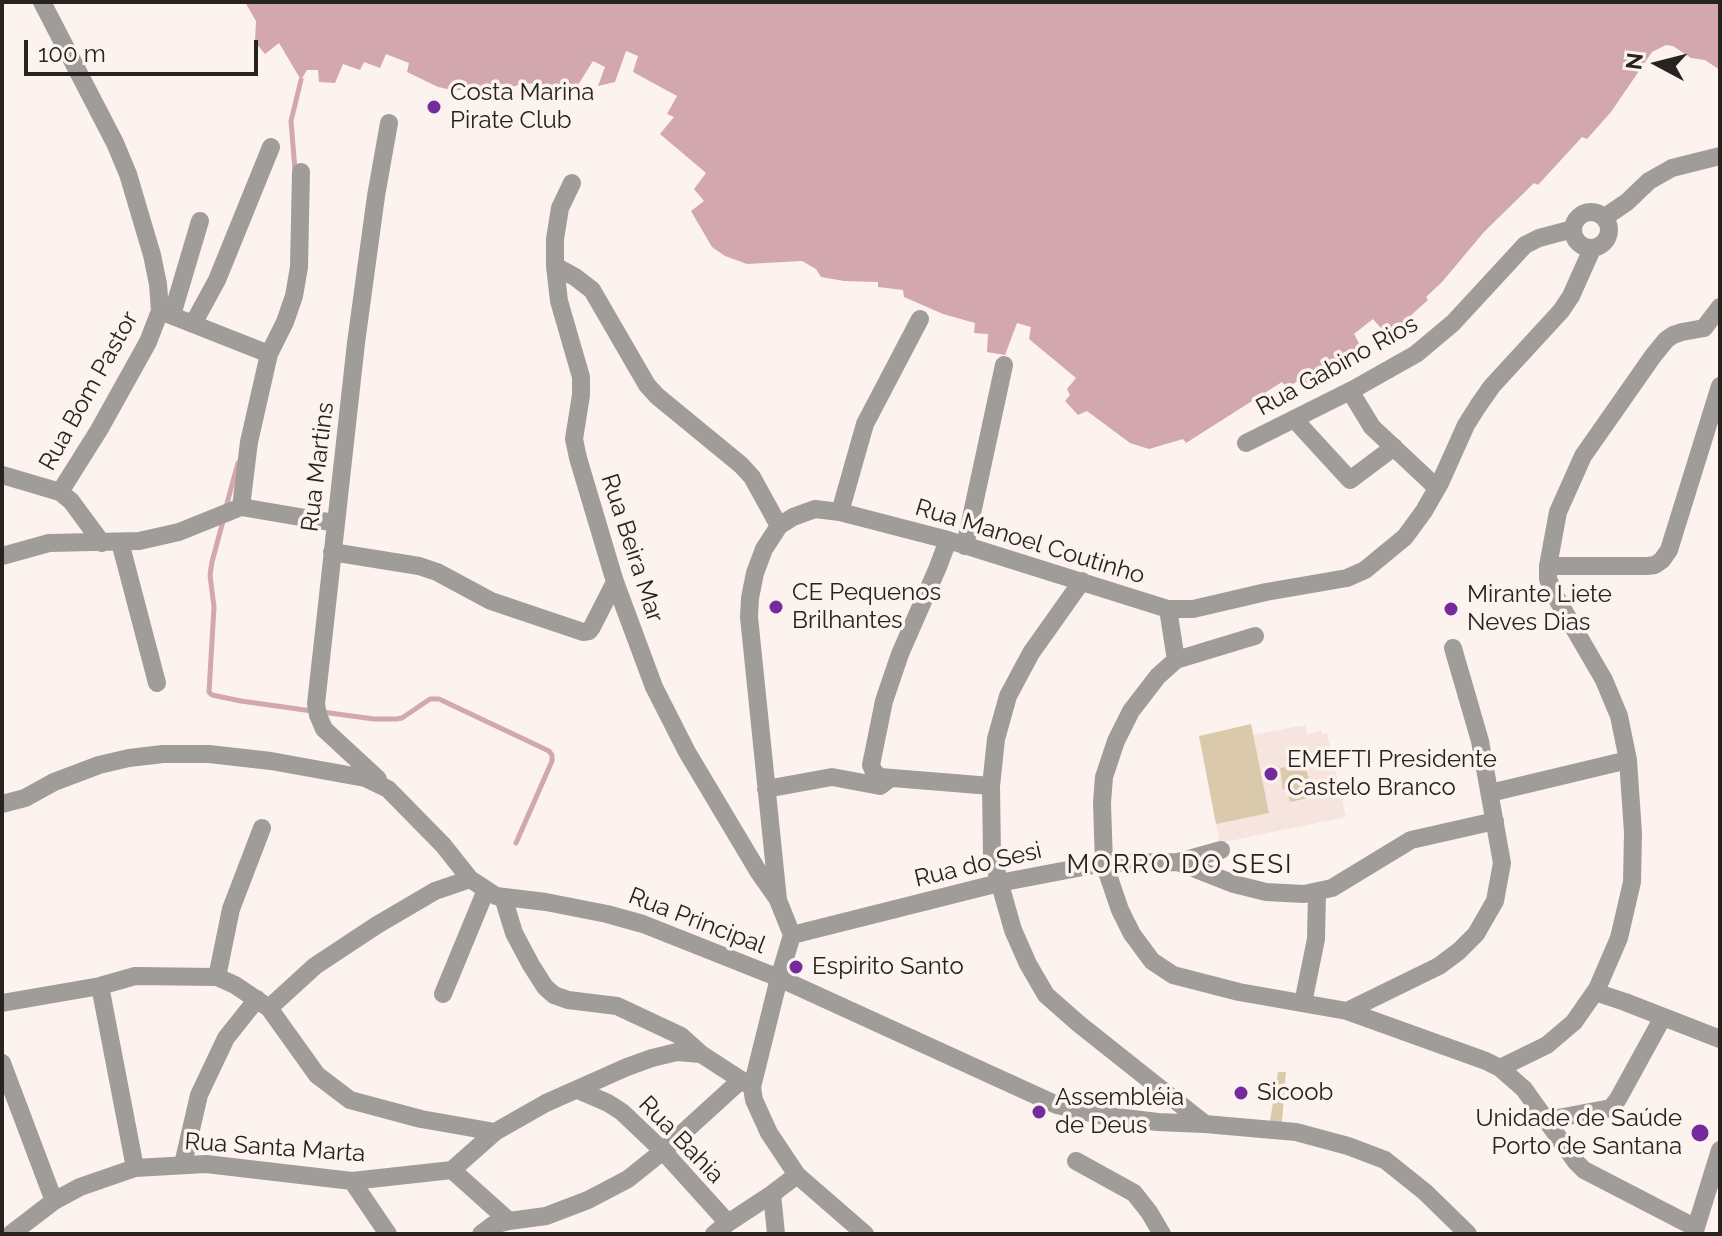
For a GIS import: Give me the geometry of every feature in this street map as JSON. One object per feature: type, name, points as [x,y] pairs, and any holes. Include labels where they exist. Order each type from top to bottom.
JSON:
[{"type":"street","name":"Rua Bom Pastor","points":[[42,2],[128,174],[166,313],[60,492]]},
{"type":"street","name":"Rua Martins","points":[[388,789],[324,729],[318,715],[317,692],[374,211],[389,123]]},
{"type":"street","points":[[193,324],[217,280],[271,147]]},
{"type":"street","points":[[1605,217],[1649,181],[1672,168],[1720,156]]},
{"type":"street","points":[[241,507],[249,442],[269,354],[294,296],[299,267],[301,172]]},
{"type":"street","name":"Rua Beira Mar","points":[[572,183],[560,208],[555,266],[559,301],[581,377],[574,439],[578,458],[615,582],[654,687],[687,752],[778,900]]},
{"type":"street","points":[[1588,212],[1605,217],[1610,228],[1603,245],[1592,249],[1581,246],[1563,231],[1588,212]]},
{"type":"street","points":[[200,221],[166,313],[269,354]]},
{"type":"street","name":"Rua Gabino Rios","points":[[1246,443],[1416,354],[1453,323],[1525,245],[1563,231]]},
{"type":"street","name":"Rua Manoel Coutinho","points":[[779,526],[815,509],[840,512],[957,543],[1168,609],[1193,609],[1347,578],[1365,570],[1405,537],[1437,488],[1478,406],[1492,386],[1561,311],[1592,249]]},
{"type":"street","points":[[481,1234],[493,1225],[546,1216],[588,1200],[628,1179],[746,1084],[792,935],[778,900],[750,632],[750,598],[755,573],[764,549],[779,526],[752,477],[741,465],[647,385],[592,290],[555,266]]},
{"type":"street","points":[[1500,1068],[1547,1045],[1574,1022],[1595,992],[1619,938],[1632,882],[1633,833],[1628,760],[1619,716],[1604,680],[1548,579],[1558,512],[1583,456],[1666,340],[1682,332],[1712,332],[1720,307]]},
{"type":"street","points":[[840,512],[865,424],[920,319]]},
{"type":"street","points":[[991,786],[880,777],[871,765],[884,701],[900,654],[938,567],[957,543],[1004,365]]},
{"type":"street","points":[[1548,566],[1647,566],[1662,560],[1669,550],[1720,386]]},
{"type":"street","points":[[1350,391],[1372,427],[1437,488]]},
{"type":"street","points":[[1294,419],[1350,480],[1394,447]]},
{"type":"street","points":[[2,475],[60,492],[111,542],[157,683]]},
{"type":"street","points":[[2,556],[49,543],[139,541],[179,532],[241,507],[335,523]]},
{"type":"street","points":[[332,552],[419,566],[437,572],[491,601],[583,632],[592,627],[615,582]]},
{"type":"street","points":[[1082,581],[1031,653],[1008,696],[996,739],[991,786],[992,856],[1013,930],[1046,995],[1205,1124]]},
{"type":"street","points":[[1168,609],[1176,660]]},
{"type":"street","points":[[1255,636],[1176,660],[1158,676],[1131,711],[1116,741],[1104,777],[1104,863],[1120,910],[1132,934],[1152,961],[1173,975],[1197,982],[1347,1011],[1486,1061],[1513,1077],[1524,1089],[1584,1170],[1695,1231],[1720,1150]]},
{"type":"street","points":[[1347,1011],[1439,966],[1476,934],[1495,901],[1502,863],[1480,741],[1453,648]]},
{"type":"street","name":"Rua Principal","points":[[2,804],[25,798],[54,782],[99,765],[163,754],[209,754],[271,761],[365,778],[388,789],[443,845],[470,879],[495,894],[631,921],[779,978],[1057,1105],[1143,1121],[1296,1132],[1348,1146],[1385,1160],[1425,1192],[1468,1234]]},
{"type":"street","points":[[1490,793],[1628,760]]},
{"type":"street","points":[[766,789],[832,777],[880,786],[890,778]]},
{"type":"street","name":"Rua do Sesi","points":[[1178,862],[1234,884],[1266,892],[1317,893],[1332,888],[1411,840],[1495,821]]},
{"type":"street","points":[[217,977],[231,909],[262,828]]},
{"type":"street","name":"Rua do Sesi","points":[[792,935],[999,883],[1104,863],[1178,862],[1221,850]]},
{"type":"street","points":[[183,1164],[199,1095],[226,1038],[263,1003],[377,925],[435,891],[470,879]]},
{"type":"street","points":[[1303,1003],[1316,939],[1317,893]]},
{"type":"street","points":[[443,994],[495,894]]},
{"type":"street","points":[[495,894],[545,987],[554,995],[568,1000],[617,1006],[681,1036],[701,1054],[746,1084],[769,1133],[797,1175],[865,1234]]},
{"type":"street","points":[[2,1003],[100,986],[135,976],[217,977],[263,1003],[317,1075],[350,1100],[421,1119],[495,1132]]},
{"type":"street","points":[[100,986],[135,1168]]},
{"type":"street","points":[[1595,992],[1720,1039]]},
{"type":"street","points":[[1547,1120],[1611,1108],[1663,1017]]},
{"type":"street","points":[[509,1221],[452,1170],[495,1132],[546,1103],[652,1058],[677,1052],[701,1054]]},
{"type":"street","points":[[2,1063],[54,1201]]},
{"type":"street","name":"Rua Bahia","points":[[578,1090],[622,1112],[663,1151],[721,1229]]},
{"type":"street","points":[[1076,1161],[1134,1193],[1162,1234]]},
{"type":"street","name":"Rua Santa Marta","points":[[11,1234],[54,1201],[80,1187],[135,1168],[206,1164],[352,1181],[452,1170]]},
{"type":"street","points":[[721,1229],[797,1175]]},
{"type":"street","points":[[352,1181],[388,1234]]},
{"type":"street","points":[[772,1194],[776,1234]]},
{"type":"street","points":[[539,1234],[546,1216]]},
{"type":"shaded area","points":[[245,2],[1720,2],[1720,70],[1705,60],[1691,58],[1673,46],[1666,45],[1652,52],[1611,112],[1587,139],[1582,137],[1538,185],[1534,183],[1484,232],[1426,297],[1428,300],[1388,336],[1373,319],[1354,334],[1360,345],[1306,384],[1302,378],[1287,388],[1282,382],[1186,443],[1183,439],[1149,449],[1130,443],[1087,411],[1078,415],[1065,401],[1070,395],[1067,389],[1076,378],[1029,339],[1031,327],[1017,323],[1005,355],[987,352],[988,334],[974,333],[975,323],[943,314],[904,297],[903,290],[878,287],[878,282],[821,277],[816,269],[802,261],[747,264],[725,256],[712,247],[691,211],[704,201],[694,189],[706,173],[660,134],[674,117],[667,114],[677,96],[633,72],[638,56],[626,51],[615,82],[598,86],[605,67],[593,61],[578,85],[566,87],[524,83],[479,93],[472,92],[465,85],[463,90],[452,90],[438,87],[407,72],[409,63],[386,54],[380,68],[364,62],[360,70],[343,64],[335,83],[319,82],[318,70],[307,70],[301,80],[279,43],[265,54],[255,42],[256,21]]},
{"type":"shaded area","name":"EMEFTI Presidente Castelo Branco","points":[[1251,724],[1253,735],[1305,725],[1307,734],[1322,730],[1322,734],[1327,733],[1346,817],[1220,843],[1216,823]]},
{"type":"shaded area","points":[[1251,724],[1269,813],[1216,824],[1199,736]]},
{"type":"shaded area","points":[[1302,752],[1313,797],[1290,802],[1287,789],[1283,790],[1280,768],[1286,767],[1285,756]]},
{"type":"shaded area","points":[[1278,1072],[1286,1072],[1282,1122],[1270,1121]]},
{"type":"waterway","points":[[295,170],[291,121],[301,80]]},
{"type":"waterway","points":[[226,507],[238,463]]},
{"type":"waterway","points":[[223,521],[210,575],[214,607],[209,692],[241,701],[312,711]]},
{"type":"waterway","points":[[322,712],[396,719],[430,699],[439,699],[549,751],[552,761],[516,843]]},
{"type":"place","name":"Costa Marina Pirate Club","points":[[434,107]]},
{"type":"place","name":"CE Pequenos Brilhantes","points":[[776,607]]},
{"type":"place","name":"Mirante Liete Neves Dias","points":[[1451,609]]},
{"type":"place","name":"EMEFTI Presidente Castelo Branco","points":[[1271,774]]},
{"type":"place","name":"Espirito Santo","points":[[796,967]]},
{"type":"place","name":"Sicoob","points":[[1241,1093]]},
{"type":"place","name":"Assembléia de Deus","points":[[1039,1112]]},
{"type":"place","name":"Unidade de Saúde Porto de Santana","points":[[1700,1133]]},
{"type":"district","name":"MORRO DO SESI","points":[[1180,865]]}]
